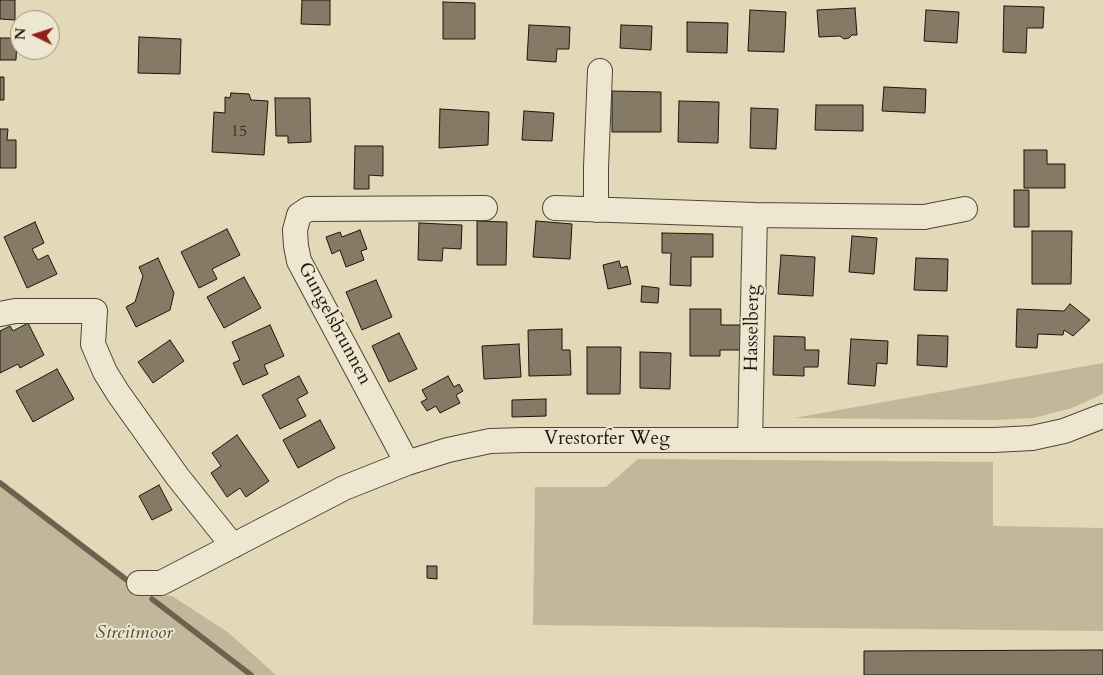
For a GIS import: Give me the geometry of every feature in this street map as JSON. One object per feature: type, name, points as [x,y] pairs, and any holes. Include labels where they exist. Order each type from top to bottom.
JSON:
[{"type":"street","points":[[596,210],[600,71]]},
{"type":"street","name":"Gungelsbrunnen","points":[[407,463],[299,261],[295,230],[299,215],[308,209],[485,208]]},
{"type":"street","points":[[555,208],[755,215],[924,217],[965,210]]},
{"type":"street","name":"Hasselberg","points":[[750,440],[755,215]]},
{"type":"street","points":[[0,314],[15,311],[95,310],[92,344],[104,372],[177,476],[233,546]]},
{"type":"street","name":"Vrestorfer Weg","points":[[139,583],[161,583],[344,488],[407,463],[448,450],[490,441],[994,440],[1032,438],[1064,431],[1103,416]]},
{"type":"green space","points":[[1103,363],[1103,394],[1072,408],[1034,418],[995,420],[794,418]]},
{"type":"green space","points":[[638,459],[993,462],[993,526],[1103,528],[1103,631],[533,625],[535,487],[606,487]]},
{"type":"green space","name":"Streitmoor","points":[[0,479],[149,593],[172,596],[229,633],[276,675],[0,675]]},
{"type":"building","points":[[0,0],[15,0],[15,10],[10,10],[10,20],[0,19]]},
{"type":"building","points":[[302,0],[330,0],[330,25],[301,24]]},
{"type":"building","points":[[443,2],[475,3],[475,39],[443,39]]},
{"type":"building","points":[[1004,6],[1044,7],[1043,28],[1027,28],[1026,53],[1003,52]]},
{"type":"building","points":[[855,8],[857,35],[844,39],[840,36],[819,37],[817,10]]},
{"type":"building","points":[[750,10],[786,12],[784,52],[748,51]]},
{"type":"building","points":[[926,10],[959,12],[957,43],[924,41]]},
{"type":"building","points":[[687,22],[728,23],[727,53],[687,52]]},
{"type":"building","points":[[529,25],[570,27],[569,49],[557,49],[556,62],[527,60]]},
{"type":"building","points":[[621,25],[652,26],[651,50],[620,48]]},
{"type":"building","points":[[139,37],[181,39],[180,74],[138,73]]},
{"type":"building","points":[[0,38],[10,38],[10,60],[0,60]]},
{"type":"building","points":[[0,77],[4,77],[4,100],[0,100]]},
{"type":"building","points":[[884,87],[926,89],[925,113],[882,111]]},
{"type":"building","points":[[612,91],[661,92],[661,132],[612,132]]},
{"type":"building","points":[[231,93],[249,94],[251,100],[268,101],[264,155],[212,152],[214,112],[225,113],[225,97],[230,98]]},
{"type":"building","points":[[275,98],[310,98],[311,142],[288,143],[288,136],[276,136]]},
{"type":"building","points":[[679,101],[719,102],[718,143],[678,142]]},
{"type":"building","points":[[816,105],[863,105],[863,131],[815,130]]},
{"type":"building","points":[[751,108],[778,109],[776,149],[750,148]]},
{"type":"building","points":[[440,109],[489,112],[488,145],[439,148]]},
{"type":"building","points":[[524,111],[554,113],[552,141],[522,140]]},
{"type":"building","points":[[0,129],[8,129],[7,140],[16,140],[16,168],[0,168]]},
{"type":"building","points":[[355,146],[383,146],[383,176],[369,175],[369,189],[354,189]]},
{"type":"building","points":[[1024,150],[1047,150],[1047,164],[1065,164],[1065,188],[1024,188]]},
{"type":"building","points":[[1014,190],[1029,190],[1029,227],[1014,227]]},
{"type":"building","points":[[477,221],[507,222],[506,265],[477,265]]},
{"type":"building","points":[[536,221],[572,224],[570,259],[533,257]]},
{"type":"building","points":[[35,222],[44,243],[32,249],[38,260],[48,255],[57,274],[27,288],[4,237]]},
{"type":"building","points":[[419,223],[462,225],[461,249],[443,248],[442,261],[418,260]]},
{"type":"building","points":[[227,229],[240,255],[212,269],[217,279],[199,288],[181,252]]},
{"type":"building","points":[[360,230],[367,249],[361,251],[364,260],[346,267],[340,250],[332,254],[326,237],[340,232],[342,237]]},
{"type":"building","points":[[1032,231],[1072,231],[1071,284],[1032,284]]},
{"type":"building","points":[[662,233],[713,234],[713,257],[691,257],[691,286],[670,285],[671,253],[662,253]]},
{"type":"building","points":[[852,236],[877,238],[874,274],[849,272]]},
{"type":"building","points":[[781,255],[815,257],[813,296],[778,294]]},
{"type":"building","points":[[158,258],[174,293],[170,310],[136,327],[126,307],[135,302],[143,276],[139,267]]},
{"type":"building","points":[[916,258],[948,259],[947,291],[914,290]]},
{"type":"building","points":[[619,261],[621,268],[627,266],[631,284],[608,289],[603,265]]},
{"type":"building","points":[[244,277],[261,308],[224,328],[207,297]]},
{"type":"building","points":[[376,280],[392,317],[362,330],[346,292]]},
{"type":"building","points":[[642,286],[659,288],[658,303],[641,302]]},
{"type":"building","points":[[1070,304],[1090,320],[1073,336],[1064,330],[1063,335],[1038,334],[1037,348],[1016,347],[1017,309],[1064,311]]},
{"type":"building","points":[[690,309],[721,309],[721,325],[743,325],[743,350],[720,350],[720,356],[690,356]]},
{"type":"building","points":[[28,323],[44,355],[20,368],[18,364],[0,373],[0,331],[10,326],[13,331]]},
{"type":"building","points":[[270,325],[284,356],[264,365],[268,374],[243,385],[233,363],[240,360],[232,342]]},
{"type":"building","points":[[562,329],[562,350],[570,350],[571,375],[529,376],[528,330]]},
{"type":"building","points":[[399,333],[417,369],[389,382],[372,346]]},
{"type":"building","points":[[918,335],[948,336],[947,367],[917,365]]},
{"type":"building","points":[[774,336],[805,337],[805,350],[819,350],[818,367],[804,367],[804,376],[773,375]]},
{"type":"building","points":[[851,339],[888,341],[887,364],[877,363],[875,386],[848,384]]},
{"type":"building","points":[[170,340],[184,361],[153,383],[138,362]]},
{"type":"building","points":[[519,344],[521,377],[484,379],[482,346]]},
{"type":"building","points":[[587,347],[621,347],[620,394],[587,394]]},
{"type":"building","points":[[640,352],[671,353],[670,389],[640,388]]},
{"type":"building","points":[[57,369],[74,399],[33,422],[16,391]]},
{"type":"building","points":[[299,376],[308,393],[297,399],[306,416],[280,429],[262,395]]},
{"type":"building","points":[[448,376],[454,387],[459,384],[463,391],[456,395],[460,403],[440,413],[436,406],[427,411],[421,402],[427,399],[422,390]]},
{"type":"building","points":[[546,399],[546,416],[512,417],[512,400]]},
{"type":"building","points":[[320,420],[335,448],[298,468],[283,440]]},
{"type":"building","points":[[237,435],[269,481],[246,497],[240,488],[227,497],[211,473],[221,466],[212,453]]},
{"type":"building","points":[[159,485],[172,510],[152,520],[139,496]]},
{"type":"building","points":[[427,566],[437,566],[437,579],[427,578]]},
{"type":"building","points":[[1103,650],[1103,675],[864,675],[864,651]]},
{"type":"waterway","points":[[0,483],[128,581]]},
{"type":"waterway","points":[[152,599],[251,675]]}]
